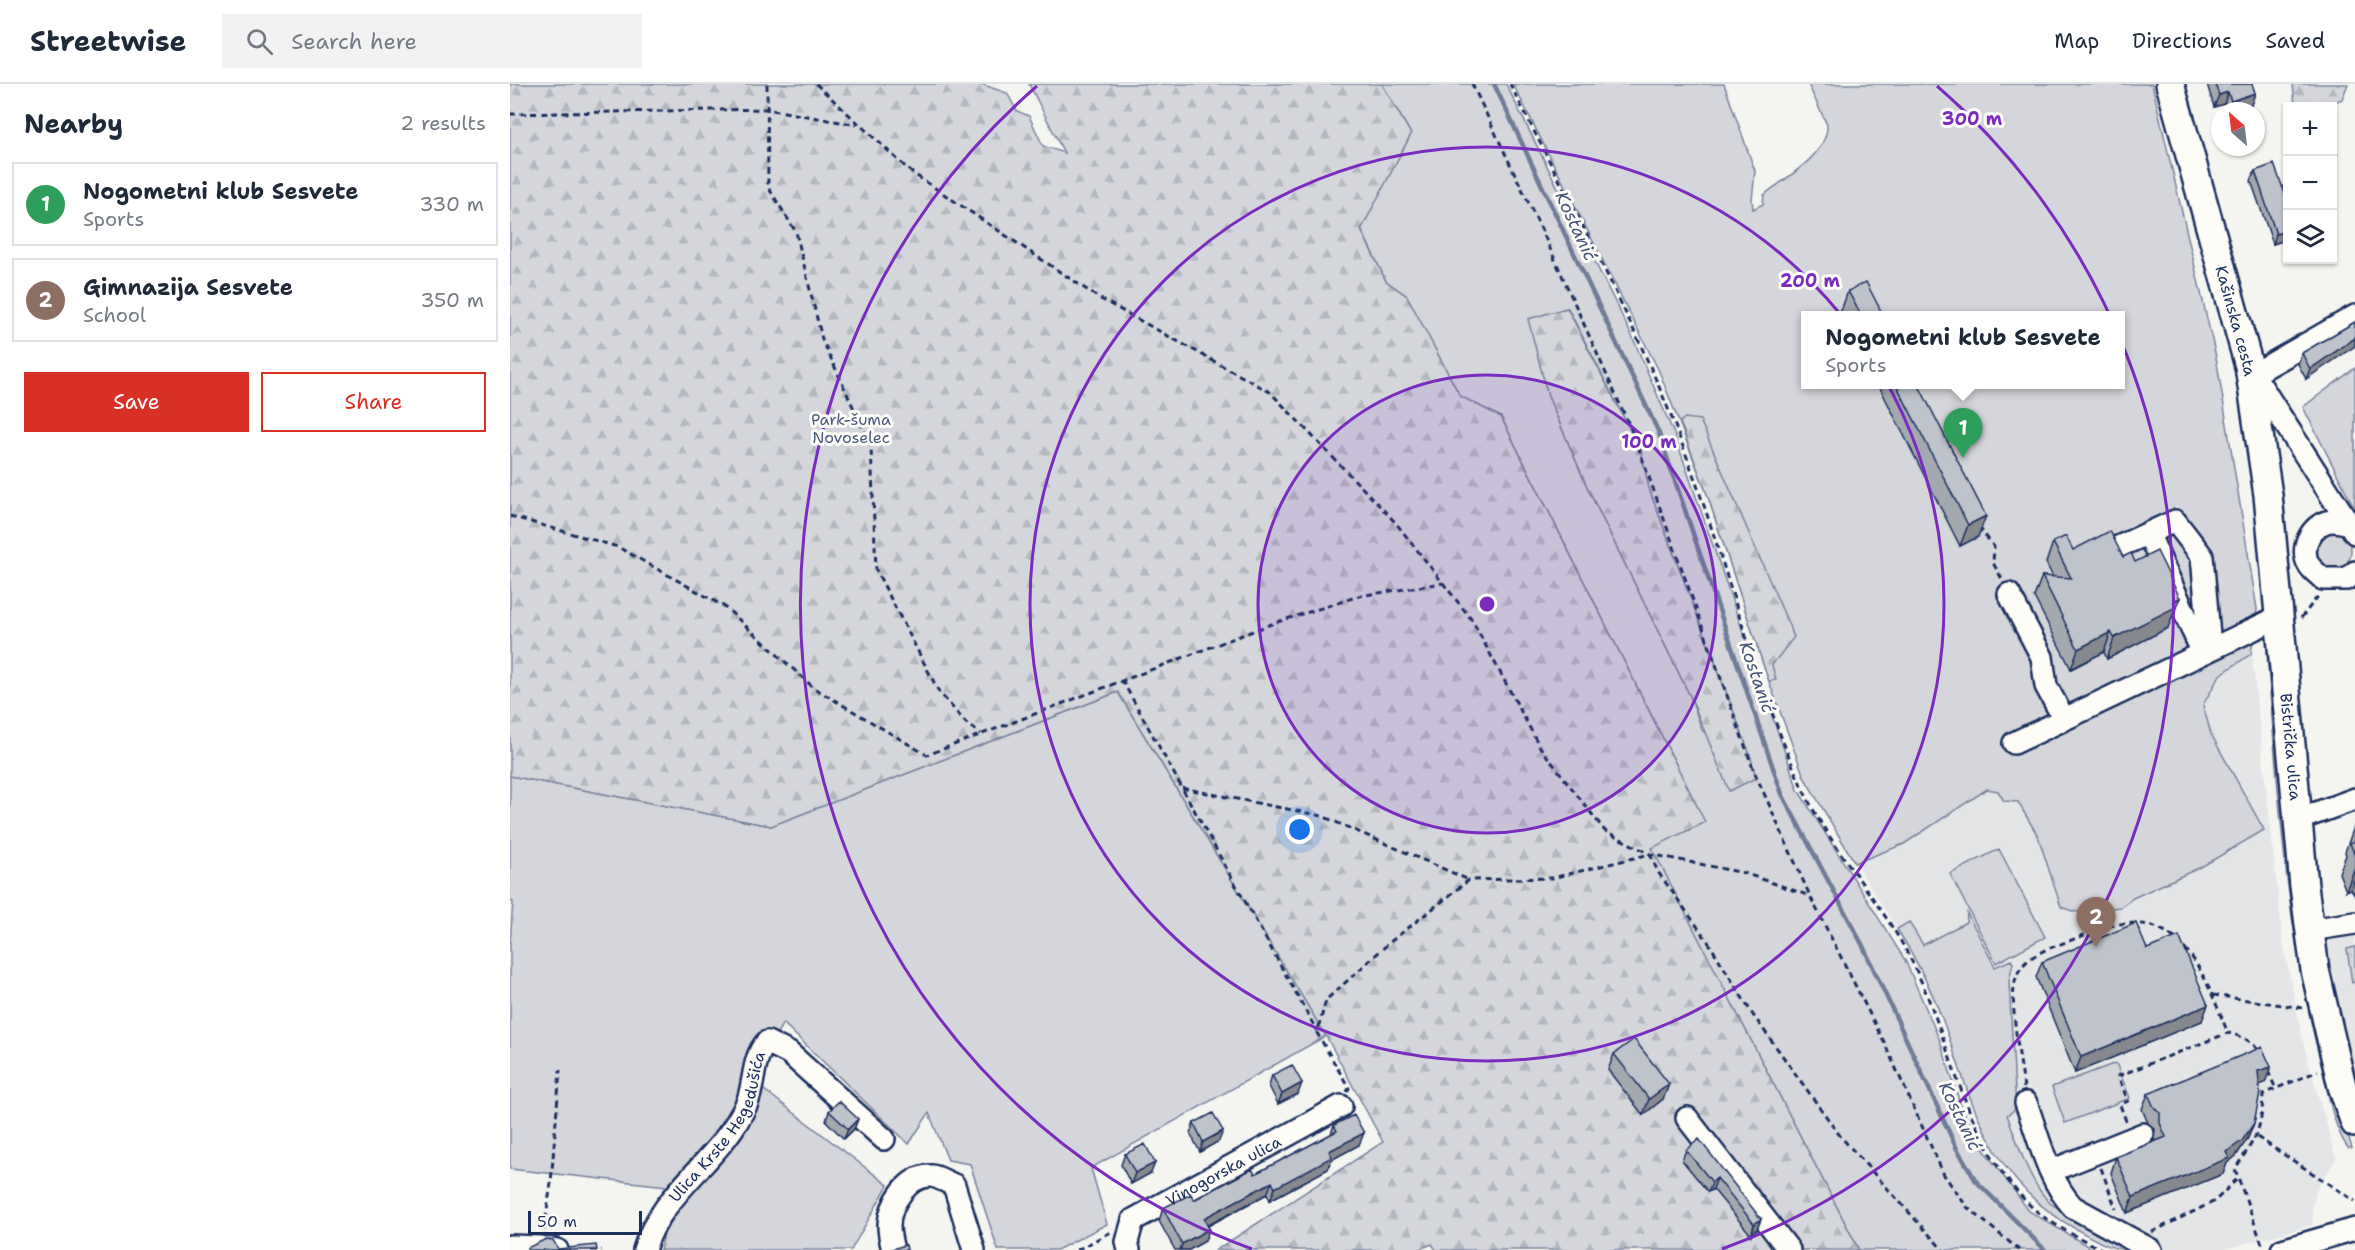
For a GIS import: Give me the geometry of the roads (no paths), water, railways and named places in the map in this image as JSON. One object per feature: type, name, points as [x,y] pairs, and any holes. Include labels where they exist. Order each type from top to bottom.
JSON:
[{"type":"main road","name":"Kašinska cesta","points":[[2170,84],[2251,370]]},
{"type":"main road","name":"Bistrička ulica","points":[[2251,370],[2287,622],[2297,820],[2317,981],[2342,1086],[2355,1123]]},
{"type":"street","points":[[2251,370],[2355,316]]},
{"type":"street","name":"Kašinska cesta","points":[[2251,370],[2352,528]]},
{"type":"street","points":[[2116,548],[2175,521],[2202,556],[2198,617]]},
{"type":"street","points":[[2352,528],[2333,521],[2320,525],[2309,536],[2305,553],[2309,565],[2323,579],[2347,579],[2355,572]]},
{"type":"street","points":[[2148,533],[2198,617],[2206,649]]},
{"type":"street","points":[[2010,594],[2042,657],[2043,676],[2064,719]]},
{"type":"street","points":[[2014,743],[2206,649],[2287,622]]},
{"type":"street","points":[[2297,820],[2355,799]]},
{"type":"street","points":[[2310,930],[2355,923]]},
{"type":"street","name":"Ulica Krste Hegedušića","points":[[644,1250],[647,1241],[671,1203],[719,1149],[747,1102],[761,1049],[767,1042],[789,1053],[884,1139]]},
{"type":"street","points":[[2026,1103],[2051,1171],[2064,1198],[2073,1207],[2150,1243]]},
{"type":"street","name":"Vinogorska ulica","points":[[1129,1250],[1127,1242],[1133,1220],[1341,1106]]},
{"type":"street","points":[[1687,1118],[1790,1250]]},
{"type":"street","points":[[2051,1171],[2138,1136]]},
{"type":"street","points":[[893,1250],[889,1226],[894,1203],[906,1186],[921,1178],[933,1176],[954,1185],[974,1250]]},
{"type":"street","points":[[2272,1247],[2355,1229]]},
{"type":"street","points":[[510,1246],[549,1248]]},
{"type":"waterway","name":"Kostanić","points":[[1494,84],[1658,431],[1782,794],[1863,946],[1956,1147],[1976,1181],[2045,1250]]},
{"type":"place","name":"Nogometni klub Sesvete","points":[[1963,458]]},
{"type":"place","name":"Gimnazija Sesvete","points":[[2096,947]]},
{"type":"park label","name":"Park-šuma Novoselec","points":[[851,428]]}]
